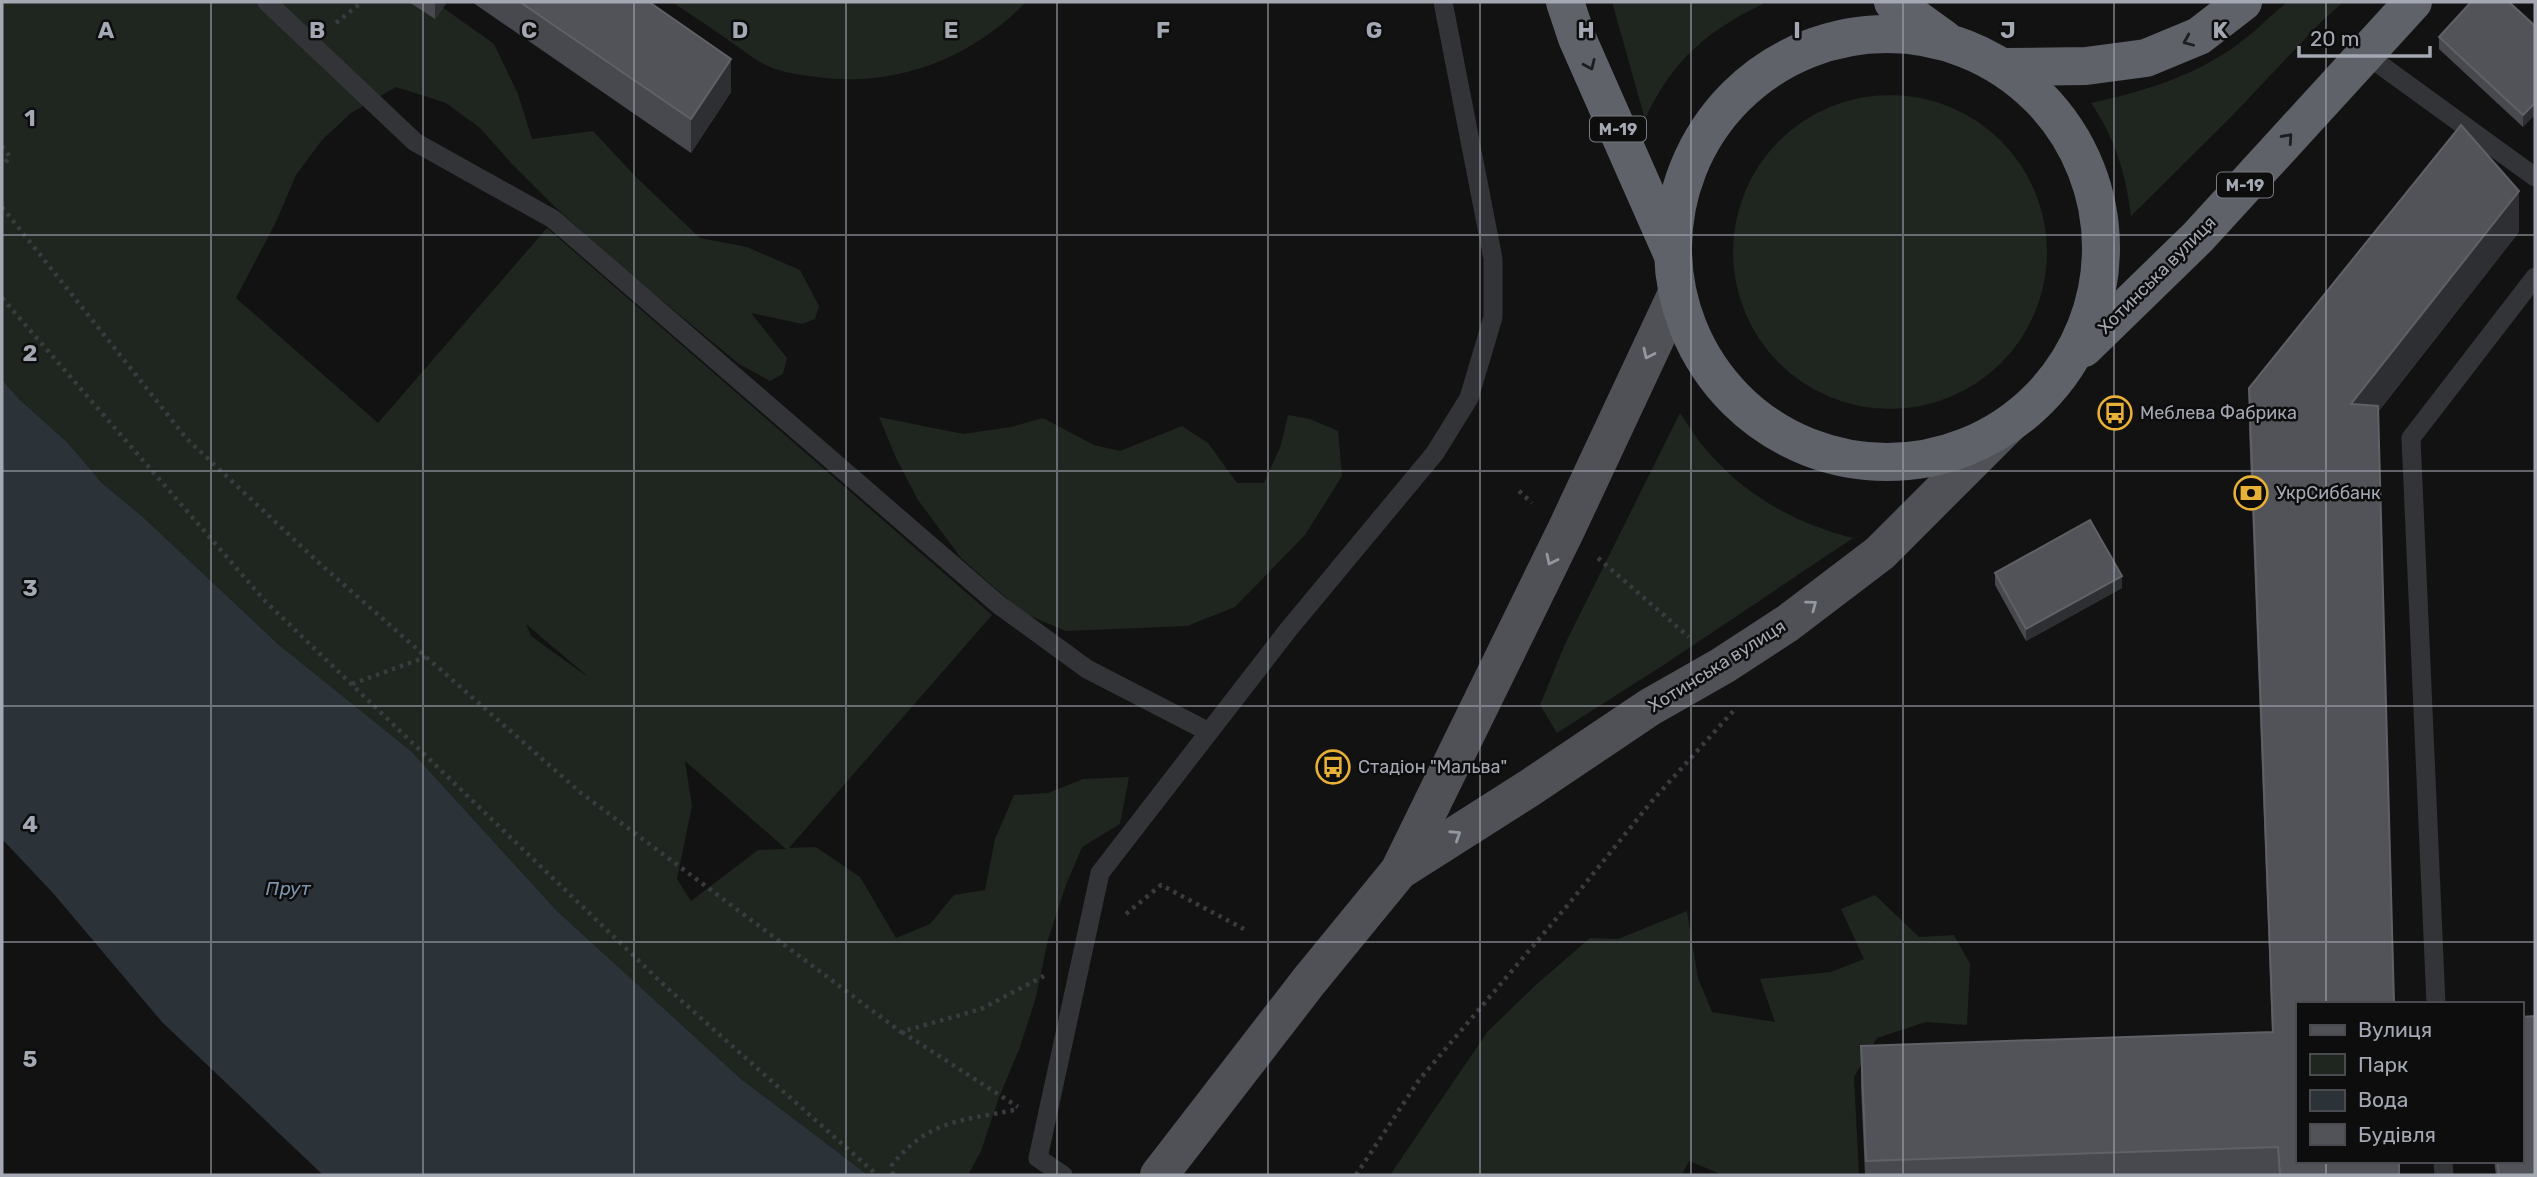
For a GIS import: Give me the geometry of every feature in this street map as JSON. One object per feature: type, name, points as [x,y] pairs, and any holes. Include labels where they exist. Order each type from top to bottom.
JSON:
[{"type":"highway","name":"М-19","points":[[1565,2],[1577,38],[1675,274],[1691,333],[1700,353],[1718,380],[1740,404],[1765,424],[1803,445],[1854,460],[1886,463],[1918,461],[1950,454],[1980,442],[2008,425],[2043,397],[2070,362],[2088,326],[2101,277],[2099,216],[2093,186],[2082,158],[2061,123],[2027,85],[2003,67],[1949,43],[1913,35],[1876,34],[1839,39],[1804,50],[1771,68],[1741,90],[1716,118],[1696,149],[1683,182],[1674,218],[1675,274]]},
{"type":"highway","name":"М-19","points":[[1893,2],[1949,43]]},
{"type":"highway","name":"М-19","points":[[2003,67],[2086,66],[2146,58],[2199,36],[2243,2]]},
{"type":"highway","name":"Хотинська вулиця","points":[[2070,362],[2198,237],[2413,2]]},
{"type":"main road","name":"Хотинська вулиця","points":[[1159,1175],[1309,981],[1399,871],[1566,530],[1675,274]]},
{"type":"main road","name":"Хотинська вулиця","points":[[1399,871],[1650,707],[1722,666],[1788,623],[1880,553],[2008,425]]},
{"type":"lane","points":[[267,2],[415,142],[553,219],[999,605],[1087,669],[1209,732]]},
{"type":"lane","points":[[1063,1175],[1038,1158],[1100,873],[1288,630],[1435,453],[1469,398],[1493,317],[1493,259],[1443,2]]},
{"type":"lane","points":[[2364,53],[2535,177]]},
{"type":"lane","points":[[2436,1002],[2411,438],[2535,277]]},
{"type":"path","points":[[2,146],[10,157],[2,166]]},
{"type":"path","points":[[2,207],[187,439],[318,562],[581,793],[901,1032],[1026,1113]]},
{"type":"path","points":[[2,298],[265,601],[666,986],[877,1175]]},
{"type":"path","points":[[1356,1175],[1419,1080],[1652,800],[1751,692],[1519,491]]},
{"type":"path","points":[[352,684],[427,657]]},
{"type":"path","points":[[1121,918],[1161,885],[1244,929]]},
{"type":"path","points":[[901,1032],[981,1009],[1049,974]]},
{"type":"path","points":[[893,1175],[892,1166],[908,1145],[939,1125],[1020,1108]]},
{"type":"green space","points":[[2,2],[435,2],[494,44],[518,94],[532,139],[593,131],[636,177],[700,238],[747,247],[800,270],[819,306],[815,319],[802,324],[751,313],[787,358],[783,374],[770,381],[739,364],[624,269],[555,207],[480,128],[446,103],[396,87],[351,113],[322,140],[296,175],[276,222],[236,298],[378,423],[547,228],[992,615],[789,848],[816,847],[860,877],[896,938],[930,924],[954,895],[985,890],[995,839],[1014,795],[1048,793],[1083,779],[1129,777],[1120,824],[1082,847],[1066,885],[1048,940],[1036,997],[1020,1047],[981,1151],[968,1175],[868,1175],[741,1079],[557,911],[411,751],[279,645],[144,518],[102,483],[68,443],[2,380]],"holes":[[[526,624],[586,675],[531,636]],[[685,761],[786,849],[758,850],[691,901],[677,879],[692,806]]]},
{"type":"green space","points":[[672,2],[1026,2],[982,39],[931,65],[875,78],[846,79],[793,73],[765,65]]},
{"type":"green space","points":[[1612,2],[1767,2],[1727,24],[1694,48],[1668,79],[1645,119]]},
{"type":"green space","points":[[2287,2],[2343,2],[2131,216],[2118,157],[2107,130],[2091,103],[2145,89],[2212,61],[2236,46]]},
{"type":"green space","points":[[1890,95],[1921,98],[1950,107],[1977,122],[2001,141],[2020,165],[2035,192],[2044,221],[2047,252],[2044,283],[2035,312],[2020,339],[2001,363],[1977,382],[1950,397],[1921,406],[1890,409],[1859,406],[1830,397],[1803,382],[1779,363],[1760,339],[1745,312],[1736,283],[1733,252],[1736,221],[1745,192],[1760,165],[1779,141],[1803,122],[1830,107],[1859,98]]},
{"type":"green space","points":[[1680,413],[1709,453],[1757,496],[1793,517],[1853,538],[1557,733],[1540,705],[1565,644]]},
{"type":"green space","points":[[1288,415],[1310,419],[1338,431],[1342,476],[1305,535],[1235,607],[1187,626],[1066,631],[1023,613],[961,558],[918,500],[879,417],[963,434],[1011,427],[1043,418],[1094,445],[1120,451],[1182,426],[1208,443],[1237,483],[1264,483],[1281,445]]},
{"type":"green space","points":[[1875,895],[1919,937],[1954,935],[1970,964],[1967,1025],[1926,1022],[1877,1038],[1854,1077],[1859,1175],[1723,1175],[1689,1161],[1682,1175],[1390,1175],[1488,1031],[1590,938],[1618,939],[1687,911],[1698,978],[1712,1012],[1775,1022],[1760,979],[1831,972],[1864,959],[1841,909]]},
{"type":"water","name":"Прут","points":[[2,380],[68,443],[102,483],[144,518],[279,645],[411,751],[557,911],[741,1079],[868,1175],[323,1175],[162,1022],[53,893],[2,839]]},
{"type":"building","points":[[520,2],[649,2],[731,59],[691,119]]},
{"type":"building","points":[[2471,2],[2509,2],[2535,26],[2535,103],[2523,115],[2439,37]]},
{"type":"building","points":[[2461,125],[2519,191],[2351,404],[2378,406],[2394,1002],[2296,1002],[2296,1163],[2399,1163],[2399,1175],[2280,1175],[2278,1147],[1866,1161],[1861,1046],[2273,1032],[2249,388]]},
{"type":"building","points":[[2090,520],[2122,576],[2026,629],[1995,573]]},
{"type":"building","points":[[2535,1016],[2535,1175],[2499,1175],[2497,1163],[2523,1163],[2523,1017]]},
{"type":"place","name":"Меблева Фабрика","points":[[2115,413]]},
{"type":"place","name":"УкрСиббанк","points":[[2251,493]]},
{"type":"place","name":"Стадіон \"Мальва\"","points":[[1333,767]]}]
